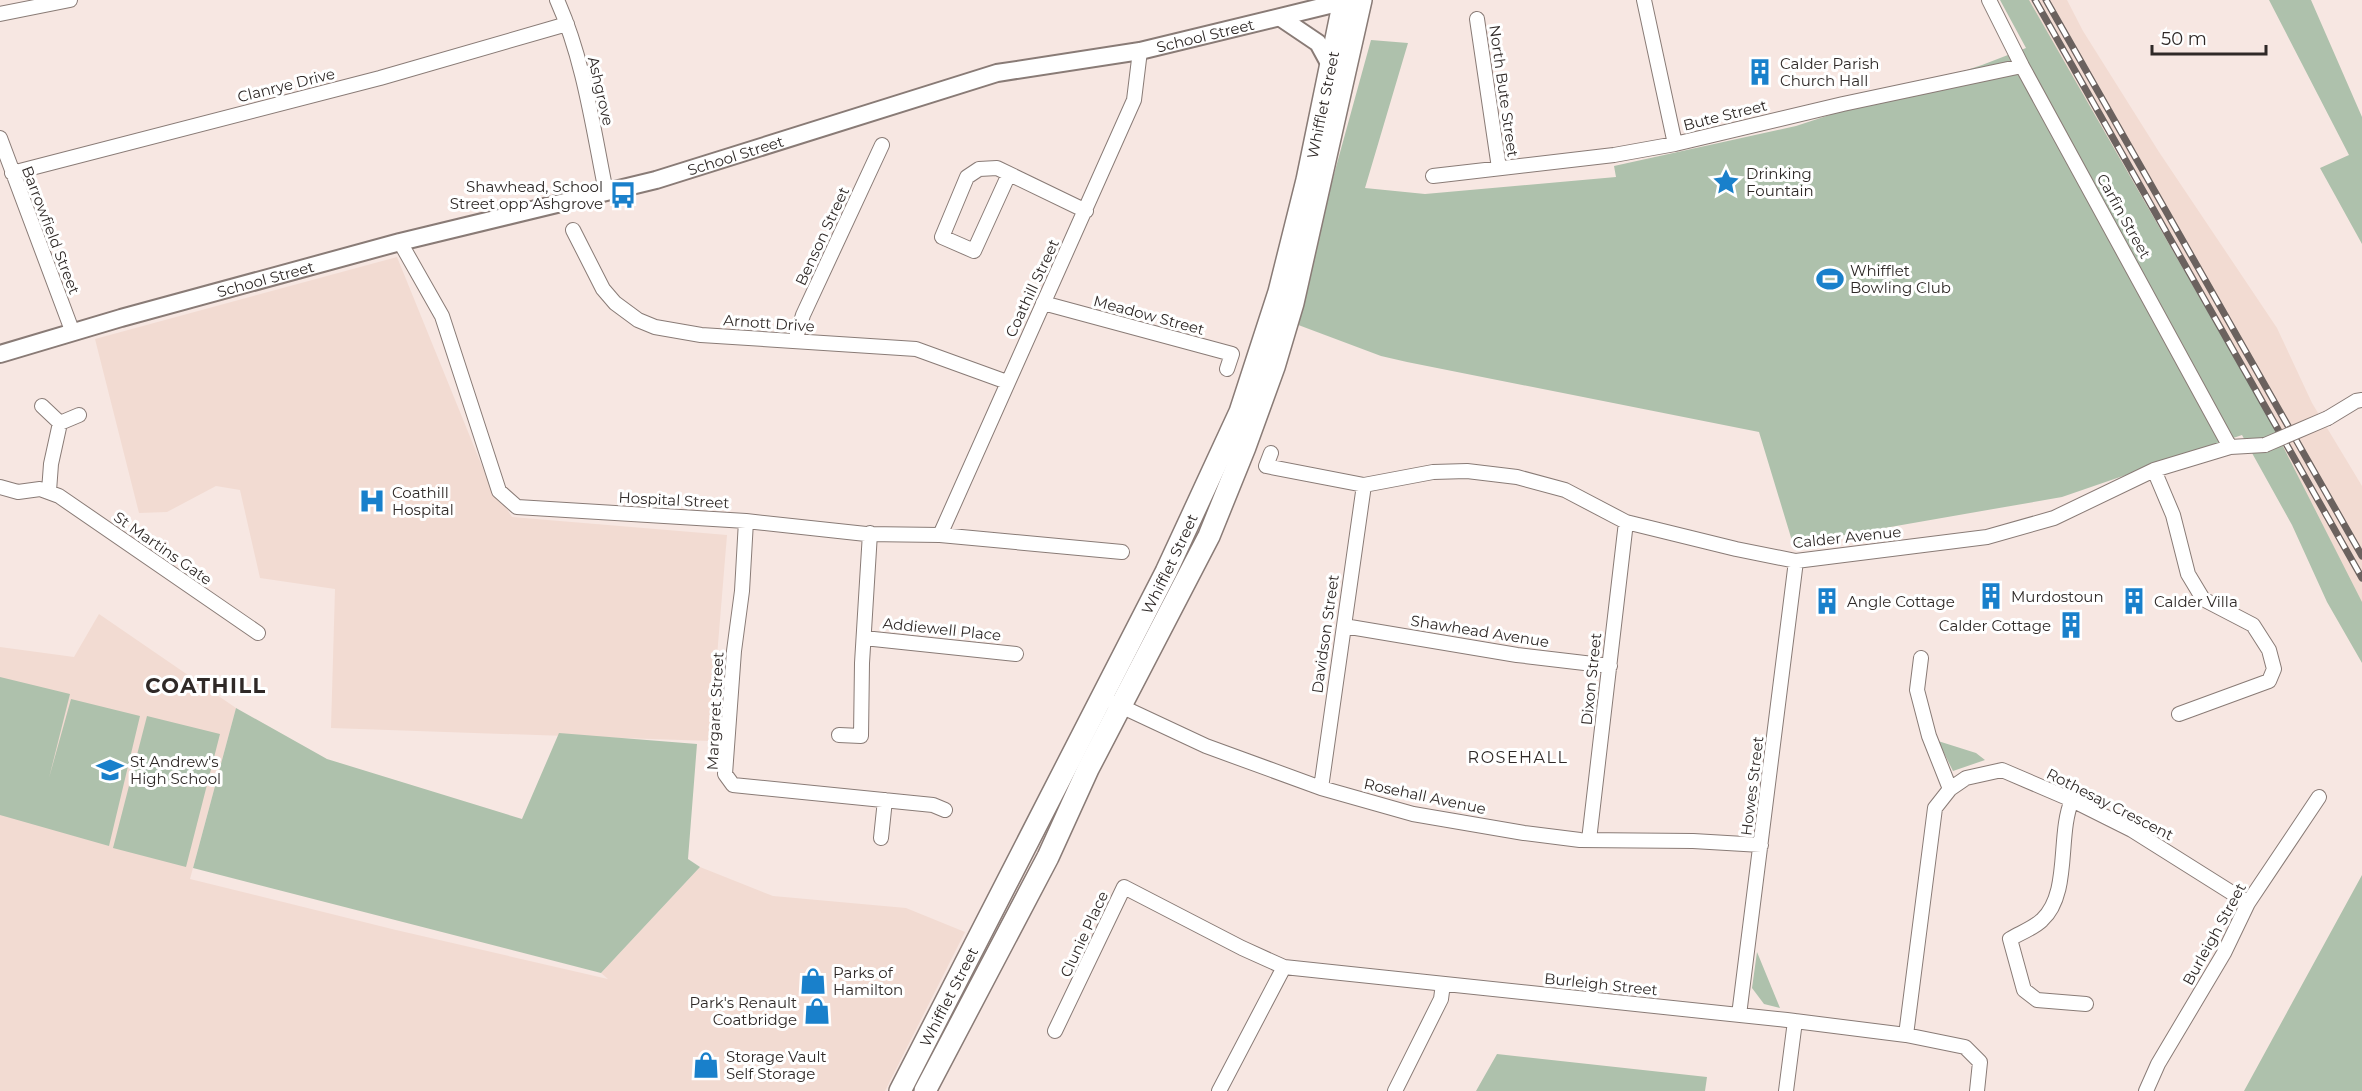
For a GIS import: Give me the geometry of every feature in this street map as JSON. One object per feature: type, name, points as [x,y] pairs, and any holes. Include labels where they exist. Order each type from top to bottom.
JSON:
[{"type":"main road","name":"Whifflet Street","points":[[900,1091],[1186,533],[1248,392],[1280,292],[1307,180],[1330,65],[1350,0]]},
{"type":"main road","name":"Whifflet Street","points":[[925,1091],[1048,857],[1088,769],[1209,536],[1256,419],[1275,367],[1319,196],[1350,0]]},
{"type":"street","points":[[0,14],[70,0]]},
{"type":"street","name":"Ashgrove","points":[[557,0],[580,66],[606,192]]},
{"type":"street","name":"School Street","points":[[0,354],[121,318],[400,242],[656,180],[997,73],[1140,51],[1350,0]]},
{"type":"street","points":[[1644,0],[1675,144]]},
{"type":"street","name":"Carfin Street","points":[[1989,0],[2022,66],[2230,447]]},
{"type":"street","points":[[1281,18],[1318,43],[1330,65]]},
{"type":"street","name":"North Bute Street","points":[[1477,19],[1499,168]]},
{"type":"street","name":"Clanrye Drive","points":[[12,172],[380,78],[567,24]]},
{"type":"street","name":"Coathill Street","points":[[940,535],[1134,100],[1140,51]]},
{"type":"street","name":"Bute Street","points":[[1433,176],[1614,155],[1675,144],[1864,99],[2022,66]]},
{"type":"street","name":"Barrowfield Street","points":[[0,138],[73,333]]},
{"type":"street","name":"Benson Street","points":[[795,341],[803,315],[882,145]]},
{"type":"street","points":[[1009,174],[974,251],[942,237],[968,177],[987,167],[997,168],[1086,211]]},
{"type":"street","name":"Arnott Drive","points":[[573,230],[603,289],[615,303],[638,320],[656,327],[701,335],[916,349],[1007,382]]},
{"type":"street","name":"Hospital Street","points":[[400,242],[442,316],[499,491],[517,507],[746,521],[870,533],[940,535],[1122,552]]},
{"type":"street","name":"Meadow Street","points":[[1042,303],[1232,354],[1227,369]]},
{"type":"street","name":"Calder Avenue","points":[[1271,453],[1266,466],[1364,485],[1433,472],[1467,471],[1517,477],[1565,490],[1626,522],[1736,549],[1797,561],[1988,537],[2054,518],[2154,470],[2230,447],[2265,445],[2328,418],[2356,401],[2362,400]]},
{"type":"street","points":[[42,406],[60,423]]},
{"type":"street","points":[[60,423],[79,414]]},
{"type":"street","points":[[0,487],[18,492],[40,489],[49,491],[51,464],[60,423]]},
{"type":"street","points":[[2154,470],[2173,515],[2188,574],[2203,599],[2253,625],[2269,650],[2274,669],[2269,681],[2179,714]]},
{"type":"street","name":"Davidson Street","points":[[1321,788],[1364,485]]},
{"type":"street","name":"St Martins Gate","points":[[49,491],[258,633]]},
{"type":"street","name":"Margaret Street","points":[[746,521],[742,591],[734,651],[725,774],[734,785],[933,805],[945,810]]},
{"type":"street","name":"Dixon Street","points":[[1589,840],[1626,522]]},
{"type":"street","name":"Addiewell Place","points":[[839,735],[861,735],[870,533]]},
{"type":"street","name":"Howes Street","points":[[1739,1015],[1797,561]]},
{"type":"street","name":"Shawhead Avenue","points":[[1344,626],[1517,656],[1610,666]]},
{"type":"street","name":"Addiewell Place","points":[[864,638],[1016,654]]},
{"type":"street","points":[[1905,1035],[1935,808],[1950,789],[1929,736],[1917,690],[1922,658]]},
{"type":"street","name":"Rosehall Avenue","points":[[1101,697],[1206,746],[1321,788],[1413,814],[1524,833],[1589,840],[1693,841],[1761,845]]},
{"type":"street","name":"Rothesay Crescent","points":[[1950,789],[1966,778],[2002,770],[2072,800],[2132,830],[2248,903]]},
{"type":"street","name":"Burleigh Street","points":[[2146,1091],[2158,1064],[2224,952],[2248,903],[2319,798]]},
{"type":"street","points":[[881,838],[885,800]]},
{"type":"street","points":[[2072,800],[2066,814],[2056,901],[2042,920],[2010,939],[2024,990],[2037,1000],[2086,1004]]},
{"type":"street","name":"Clunie Place","points":[[1055,1031],[1124,887],[1192,923]]},
{"type":"street","name":"Burleigh Street","points":[[1192,923],[1284,967],[1796,1021],[1952,1043],[1965,1047],[1980,1062],[1977,1091]]},
{"type":"street","points":[[1219,1091],[1284,967]]},
{"type":"street","points":[[1395,1091],[1441,999],[1443,984]]},
{"type":"street","points":[[1786,1091],[1796,1021]]},
{"type":"shaded area","points":[[2027,0],[2067,0],[2083,31],[2159,152],[2277,328],[2312,403],[2362,486],[2362,607]]},
{"type":"shaded area","name":"Coathill Hospital","points":[[397,257],[486,476],[512,517],[727,535],[710,741],[331,728],[335,589],[260,578],[240,490],[216,486],[167,512],[139,513],[95,339]]},
{"type":"shaded area","points":[[99,614],[236,708],[190,879],[608,979],[601,973],[700,867],[773,896],[906,908],[965,932],[885,1091],[0,1091],[0,647],[74,657]]},
{"type":"green space","points":[[2000,0],[2029,0],[2267,415],[2362,602],[2362,663],[2327,602],[2292,525],[2242,435],[2062,497],[1793,544],[1759,432],[1381,356],[1293,323],[1371,40],[1408,43],[1365,188],[1425,194],[1616,177],[1614,166],[1796,126],[1982,65],[2026,48]]},
{"type":"green space","points":[[2269,0],[2311,0],[2362,117],[2362,244],[2320,168],[2349,155]]},
{"type":"green space","points":[[0,677],[70,694],[49,778],[71,699],[140,716],[109,846],[0,815]]},
{"type":"green space","points":[[236,708],[327,759],[522,819],[559,733],[697,744],[688,859],[700,867],[601,973],[193,868]]},
{"type":"green space","points":[[147,716],[220,734],[186,867],[113,848]]},
{"type":"green space","points":[[1938,741],[1976,753],[1985,760],[1953,771]]},
{"type":"green space","points":[[2362,875],[2362,1091],[2244,1091]]},
{"type":"green space","points":[[1757,952],[1780,1008],[1764,1004],[1752,988]]},
{"type":"green space","points":[[1497,1054],[1707,1077],[1705,1091],[1476,1091]]},
{"type":"railway","points":[[2035,0],[2362,578]]},
{"type":"railway","points":[[2046,0],[2362,556]]},
{"type":"place","name":"Calder Parish Church Hall","points":[[1760,72]]},
{"type":"place","name":"Drinking Fountain","points":[[1726,182]]},
{"type":"place","name":"Shawhead, School Street opp Ashgrove","points":[[623,195]]},
{"type":"place","name":"Whifflet Bowling Club","points":[[1830,279]]},
{"type":"place","name":"Coathill Hospital","points":[[372,501]]},
{"type":"place","name":"Murdostoun","points":[[1991,596]]},
{"type":"place","name":"Angle Cottage","points":[[1827,601]]},
{"type":"place","name":"Calder Villa","points":[[2134,601]]},
{"type":"place","name":"Calder Cottage","points":[[2071,625]]},
{"type":"place","name":"St Andrew's High School","points":[[110,770]]},
{"type":"place","name":"Parks of Hamilton","points":[[813,981]]},
{"type":"place","name":"Park's Renault Coatbridge","points":[[817,1011]]},
{"type":"place","name":"Storage Vault Self Storage","points":[[706,1065]]},
{"type":"district","name":"COATHILL","points":[[206,685]]},
{"type":"district","name":"ROSEHALL","points":[[1518,757]]}]
